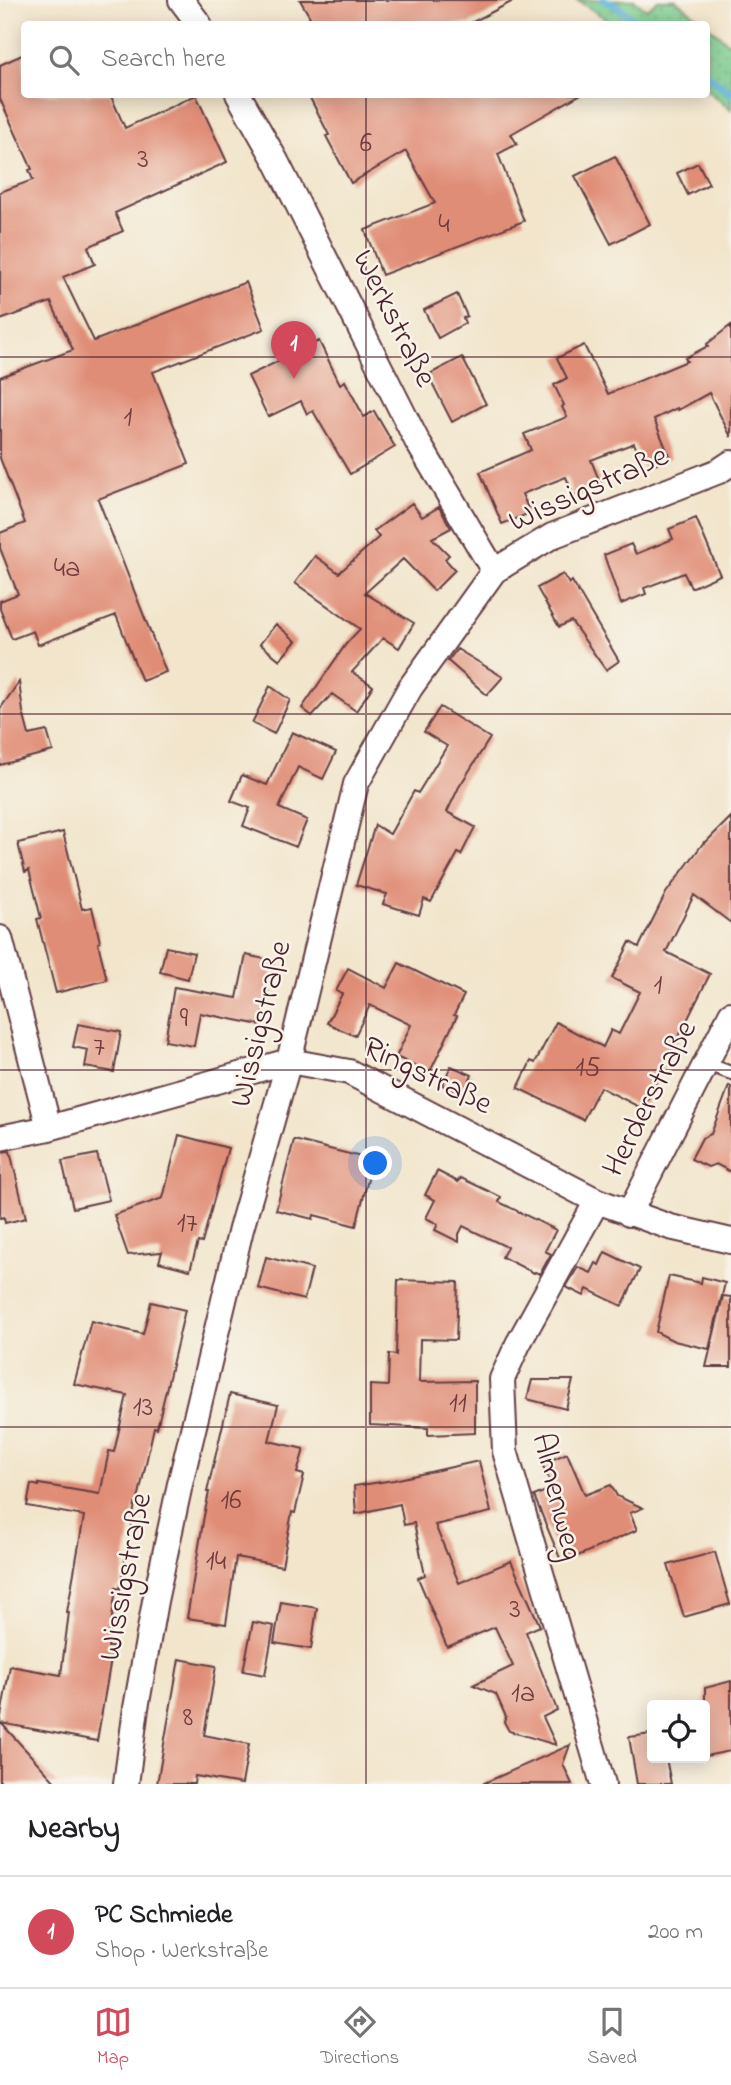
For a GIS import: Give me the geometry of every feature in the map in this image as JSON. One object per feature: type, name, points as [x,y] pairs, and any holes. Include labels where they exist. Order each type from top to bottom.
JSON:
[{"type":"street","points":[[181,0],[197,21]]},
{"type":"street","name":"Werkstraße","points":[[240,98],[276,162],[417,441],[494,571]]},
{"type":"street","name":"Wissigstraße","points":[[126,1784],[155,1601],[180,1483],[242,1229],[289,1061],[356,784],[410,688],[494,571],[552,536],[731,464]]},
{"type":"street","points":[[0,938],[49,1128]]},
{"type":"street","name":"Herderstraße","points":[[629,1214],[731,1014]]},
{"type":"street","name":"Ringstraße","points":[[0,1138],[49,1128],[289,1061],[349,1072],[597,1201],[670,1227],[731,1241]]},
{"type":"street","name":"Almenweg","points":[[597,1201],[518,1344],[502,1379],[505,1451],[603,1784]]},
{"type":"lane","points":[[707,1064],[731,1073]]},
{"type":"green space","points":[[577,0],[634,0],[647,9],[658,0],[676,0],[702,21],[609,21]]},
{"type":"green space","points":[[710,28],[731,45],[731,110],[710,92]]},
{"type":"building","points":[[300,0],[515,0],[475,21],[312,21]]},
{"type":"building","points":[[21,55],[21,98],[112,98],[125,128],[190,98],[197,98],[227,162],[115,213],[123,231],[88,247],[95,264],[63,277],[94,341],[246,282],[264,329],[153,372],[189,464],[98,499],[166,672],[142,681],[116,615],[38,645],[33,631],[12,639],[0,609],[0,601],[18,594],[0,548],[0,533],[25,523],[0,458],[0,377],[73,350],[51,302],[0,320],[0,192],[33,180],[29,170],[32,169],[0,99],[0,65]]},
{"type":"building","points":[[310,98],[574,98],[511,134],[517,144],[498,154],[524,221],[382,275],[365,230],[435,203],[406,151],[351,183],[326,136],[329,135]]},
{"type":"building","points":[[615,156],[650,224],[611,244],[575,176]]},
{"type":"building","points":[[698,163],[709,184],[688,195],[677,173]]},
{"type":"building","points":[[457,294],[467,316],[463,318],[465,323],[438,338],[424,310]]},
{"type":"building","points":[[731,325],[731,437],[709,393],[678,410],[677,408],[654,419],[670,458],[644,468],[634,443],[591,460],[601,485],[574,496],[566,477],[522,494],[530,513],[502,524],[480,472],[531,450],[524,434],[567,417],[554,385],[567,378],[557,358],[584,345],[608,394],[687,361],[685,358],[708,346],[707,344]]},
{"type":"building","points":[[319,341],[340,384],[345,381],[364,417],[374,411],[395,447],[350,474],[313,411],[307,414],[301,401],[268,417],[248,376]]},
{"type":"building","points":[[462,357],[486,404],[452,422],[428,375]]},
{"type":"building","points":[[412,503],[422,517],[439,507],[451,528],[432,538],[449,555],[445,559],[455,570],[434,591],[403,559],[365,593],[414,623],[399,648],[383,638],[352,672],[373,686],[356,711],[332,694],[312,716],[302,708],[346,644],[360,629],[295,583],[315,556],[339,573],[379,537],[374,531]]},
{"type":"building","points":[[696,518],[720,575],[691,588],[684,573],[644,588],[646,594],[621,604],[604,555],[631,544],[636,554],[673,539],[669,529]]},
{"type":"building","points":[[563,574],[569,584],[572,581],[619,661],[606,670],[571,621],[559,627],[537,588]]},
{"type":"building","points":[[276,624],[296,641],[280,660],[260,644]]},
{"type":"building","points":[[457,649],[503,677],[487,695],[448,661]]},
{"type":"building","points":[[19,682],[29,735],[47,731],[53,751],[0,765],[0,709]]},
{"type":"building","points":[[270,686],[290,700],[274,734],[252,723]]},
{"type":"building","points":[[440,707],[490,738],[459,787],[447,812],[475,827],[431,902],[424,899],[419,915],[383,904],[387,894],[356,885],[375,825],[390,834],[414,791],[418,793],[447,746],[424,732]]},
{"type":"building","points":[[292,732],[336,752],[323,779],[298,767],[279,808],[307,820],[296,847],[243,826],[250,808],[231,801],[242,775],[267,785]]},
{"type":"building","points":[[731,817],[731,923],[694,895],[666,952],[710,974],[643,1109],[600,1087],[583,1120],[518,1088],[531,1061],[535,1063],[556,1022],[603,1047],[611,1030],[619,1034],[640,992],[612,978],[630,942],[639,947],[666,893],[704,842]]},
{"type":"building","points":[[63,832],[82,909],[92,907],[107,980],[56,993],[37,919],[41,918],[29,870],[25,872],[18,843]]},
{"type":"building","points":[[166,947],[194,953],[188,979],[160,972]]},
{"type":"building","points":[[246,955],[274,961],[261,1025],[200,1013],[194,1046],[165,1041],[174,987],[237,998]]},
{"type":"building","points":[[399,963],[464,995],[430,1072],[396,1057],[411,1025],[370,1005],[355,1036],[327,1023],[342,994],[336,991],[348,968],[386,988]]},
{"type":"building","points":[[78,1024],[121,1032],[114,1072],[85,1067],[88,1050],[73,1047]]},
{"type":"building","points":[[451,1066],[472,1075],[463,1094],[442,1085]]},
{"type":"building","points":[[729,1086],[731,1172],[716,1164],[708,1167],[691,1159],[702,1138],[711,1134]]},
{"type":"building","points":[[179,1135],[228,1148],[202,1243],[198,1242],[190,1270],[159,1262],[162,1252],[128,1255],[114,1215],[163,1198]]},
{"type":"building","points":[[294,1140],[373,1160],[356,1226],[314,1215],[313,1219],[276,1210]]},
{"type":"building","points":[[10,1151],[26,1218],[5,1223],[4,1217],[0,1218],[0,1152]]},
{"type":"building","points":[[97,1154],[109,1200],[73,1208],[62,1161]]},
{"type":"building","points":[[437,1171],[458,1182],[460,1177],[460,1180],[461,1178],[501,1197],[499,1202],[556,1230],[545,1251],[551,1254],[540,1274],[502,1257],[507,1247],[463,1226],[459,1242],[435,1230],[438,1224],[426,1218],[435,1200],[425,1195]]},
{"type":"building","points":[[605,1252],[640,1269],[622,1306],[587,1289],[584,1296],[566,1287],[578,1267],[591,1273],[596,1263],[599,1265]]},
{"type":"building","points":[[266,1257],[312,1269],[304,1300],[258,1288]]},
{"type":"building","points":[[669,1276],[701,1283],[702,1277],[725,1283],[709,1349],[674,1341],[656,1332]]},
{"type":"building","points":[[398,1280],[458,1282],[456,1340],[420,1339],[419,1382],[475,1381],[475,1433],[428,1435],[428,1428],[370,1425],[370,1385],[388,1386],[389,1354],[396,1355]]},
{"type":"building","points":[[723,1296],[731,1297],[731,1367],[706,1367]]},
{"type":"building","points":[[151,1302],[185,1310],[157,1428],[154,1427],[135,1504],[120,1589],[116,1588],[108,1647],[113,1647],[97,1741],[1,1723],[57,1784],[0,1784],[0,1722],[10,1666],[61,1675],[67,1612],[84,1516],[27,1506],[31,1484],[100,1494],[109,1451],[114,1452],[127,1395],[74,1384],[91,1321],[143,1334]]},
{"type":"building","points":[[532,1380],[573,1380],[566,1409],[527,1399]]},
{"type":"building","points":[[230,1394],[278,1405],[269,1441],[304,1449],[297,1473],[304,1475],[295,1513],[292,1512],[282,1566],[236,1557],[226,1624],[187,1618],[207,1492]]},
{"type":"building","points":[[567,1453],[585,1495],[611,1485],[617,1496],[643,1508],[630,1513],[637,1530],[562,1563],[534,1496],[553,1488],[542,1464]]},
{"type":"building","points":[[479,1461],[491,1512],[435,1525],[459,1583],[511,1561],[540,1626],[526,1632],[557,1710],[543,1717],[556,1745],[509,1731],[496,1694],[473,1685],[513,1666],[495,1627],[447,1647],[418,1578],[425,1575],[414,1523],[404,1525],[400,1504],[356,1514],[354,1486]]},
{"type":"building","points":[[715,1552],[730,1604],[684,1617],[668,1565]]},
{"type":"building","points":[[281,1602],[317,1608],[311,1649],[274,1643]]},
{"type":"building","points":[[253,1622],[274,1626],[265,1675],[243,1671]]},
{"type":"building","points":[[179,1659],[216,1666],[204,1735],[249,1744],[242,1784],[195,1776],[194,1784],[157,1784]]},
{"type":"building","points":[[731,1681],[731,1751],[710,1755],[710,1700],[705,1700],[705,1688]]},
{"type":"building","points":[[647,1735],[647,1763],[667,1763],[671,1784],[637,1784],[629,1737]]},
{"type":"building","points":[[570,1745],[563,1764],[572,1784],[482,1784]]},
{"type":"waterway","points":[[604,0],[636,21]]},
{"type":"waterway","points":[[710,77],[731,93]]},
{"type":"place","name":"PC Schmiede","points":[[294,379]]}]
